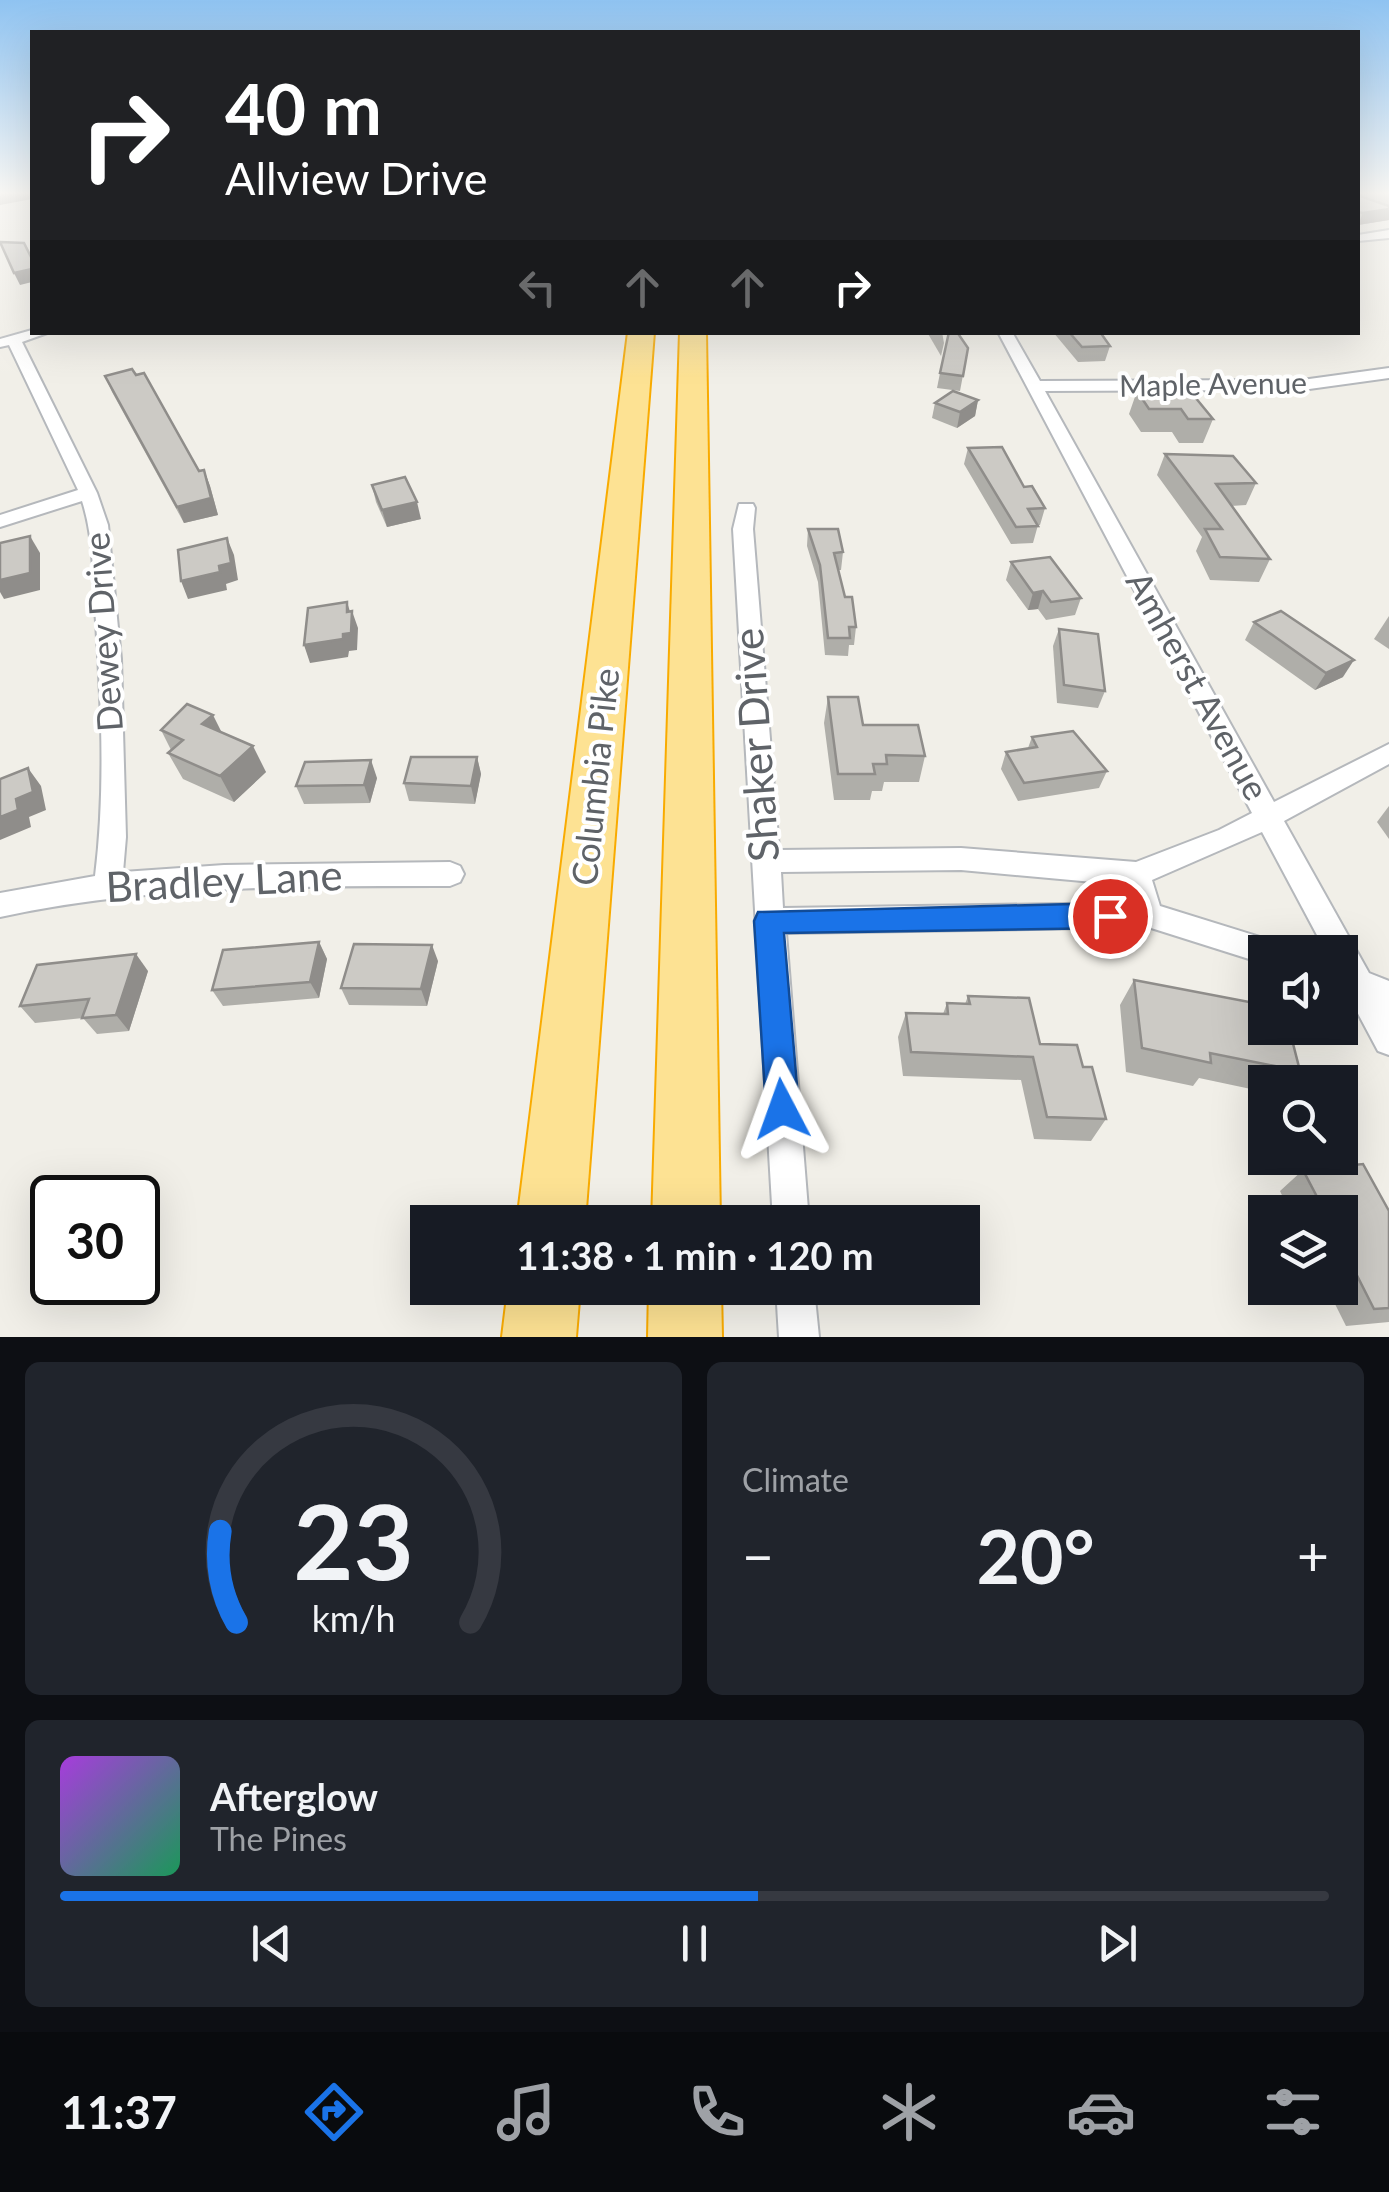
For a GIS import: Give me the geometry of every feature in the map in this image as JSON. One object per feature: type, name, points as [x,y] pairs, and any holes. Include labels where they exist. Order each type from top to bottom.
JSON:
[{"type":"highway","name":"Columbia Pike","points":[[553,1205],[641,335]]},
{"type":"highway","points":[[686,1205],[694,339]]},
{"type":"highway","points":[[540,1337],[543,1305]]},
{"type":"highway","points":[[685,1305],[685,1337]]},
{"type":"street","points":[[7,342],[33,335]]},
{"type":"street","name":"Amherst Avenue","points":[[1007,335],[1233,760],[1269,818],[1328,935]]},
{"type":"street","name":"Dewey Drive","points":[[7,342],[88,493],[99,525],[110,659],[113,837],[108,882]]},
{"type":"street","name":"Maple Avenue","points":[[1037,386],[1302,385],[1389,372]]},
{"type":"street","points":[[0,521],[88,493]]},
{"type":"street","name":"Shaker Drive","points":[[746,508],[743,529],[790,1205]]},
{"type":"street","points":[[764,860],[961,859],[1137,874],[1269,818],[1389,753]]},
{"type":"street","name":"Bradley Lane","points":[[0,906],[108,882],[171,876],[450,874]]},
{"type":"street","points":[[1137,874],[1148,915]]},
{"type":"street","points":[[769,921],[1148,915],[1248,945]]},
{"type":"street","points":[[1358,983],[1389,995]]},
{"type":"street","name":"Amherst Avenue","points":[[1358,992],[1389,1040]]},
{"type":"street","points":[[796,1305],[799,1337]]},
{"type":"building","points":[[5,253],[29,253],[30,269],[14,273]]},
{"type":"building","points":[[948,335],[959,335],[968,348],[963,376],[940,373]]},
{"type":"building","points":[[1072,335],[1102,335],[1110,346],[1082,347]]},
{"type":"building","points":[[132,369],[136,375],[144,373],[199,471],[204,470],[211,498],[177,507],[105,376]]},
{"type":"building","points":[[953,391],[978,400],[960,412],[935,403]]},
{"type":"building","points":[[1137,391],[1190,391],[1213,419],[1188,419],[1181,409],[1149,409]]},
{"type":"building","points":[[1002,447],[1024,487],[1032,486],[1045,508],[1028,509],[1038,526],[1016,527],[968,448]]},
{"type":"building","points":[[1165,454],[1233,456],[1256,483],[1216,484],[1270,559],[1220,557],[1205,529],[1222,529]]},
{"type":"building","points":[[405,477],[417,502],[382,510],[372,485]]},
{"type":"building","points":[[808,529],[838,529],[843,552],[834,553],[845,597],[852,597],[856,627],[849,627],[850,638],[828,638],[820,565]]},
{"type":"building","points":[[30,536],[30,573],[0,580],[0,543]]},
{"type":"building","points":[[227,538],[231,563],[219,566],[220,572],[181,581],[178,550]]},
{"type":"building","points":[[1050,557],[1081,598],[1051,602],[1043,591],[1033,593],[1011,562]]},
{"type":"building","points":[[347,602],[347,612],[352,611],[351,633],[343,634],[343,639],[304,645],[308,608]]},
{"type":"building","points":[[1281,611],[1354,660],[1326,673],[1254,622]]},
{"type":"building","points":[[1059,629],[1098,634],[1105,691],[1064,685]]},
{"type":"building","points":[[828,697],[858,697],[863,725],[918,725],[925,756],[886,755],[887,764],[873,764],[875,774],[838,774]]},
{"type":"building","points":[[187,704],[213,715],[202,724],[253,746],[220,776],[168,753],[183,740],[161,730]]},
{"type":"building","points":[[1073,731],[1107,771],[1024,783],[1006,752],[1037,747],[1032,737]]},
{"type":"building","points":[[411,757],[477,757],[471,786],[404,783]]},
{"type":"building","points":[[371,760],[364,785],[296,786],[305,762]]},
{"type":"building","points":[[28,768],[33,792],[16,799],[18,810],[0,817],[0,779]]},
{"type":"building","points":[[319,942],[310,982],[212,990],[223,950]]},
{"type":"building","points":[[354,944],[432,945],[421,989],[341,988]]},
{"type":"building","points":[[136,954],[116,1015],[82,1018],[89,999],[20,1006],[37,965]]},
{"type":"building","points":[[1134,980],[1248,1002],[1248,1045],[1293,1045],[1298,1065],[1270,1065],[1210,1053],[1211,1063],[1142,1048]]},
{"type":"building","points":[[968,996],[1029,998],[1040,1044],[1077,1045],[1083,1067],[1092,1067],[1106,1119],[1047,1117],[1033,1057],[911,1052],[906,1013],[948,1014],[947,1003],[970,1004]]},
{"type":"building","points":[[1358,1164],[1363,1164],[1389,1211],[1389,1308],[1374,1309],[1358,1277],[1358,1195],[1316,1195],[1306,1175],[1358,1175]]},
{"type":"route","points":[[782,1109],[769,921],[1110,916]]}]
